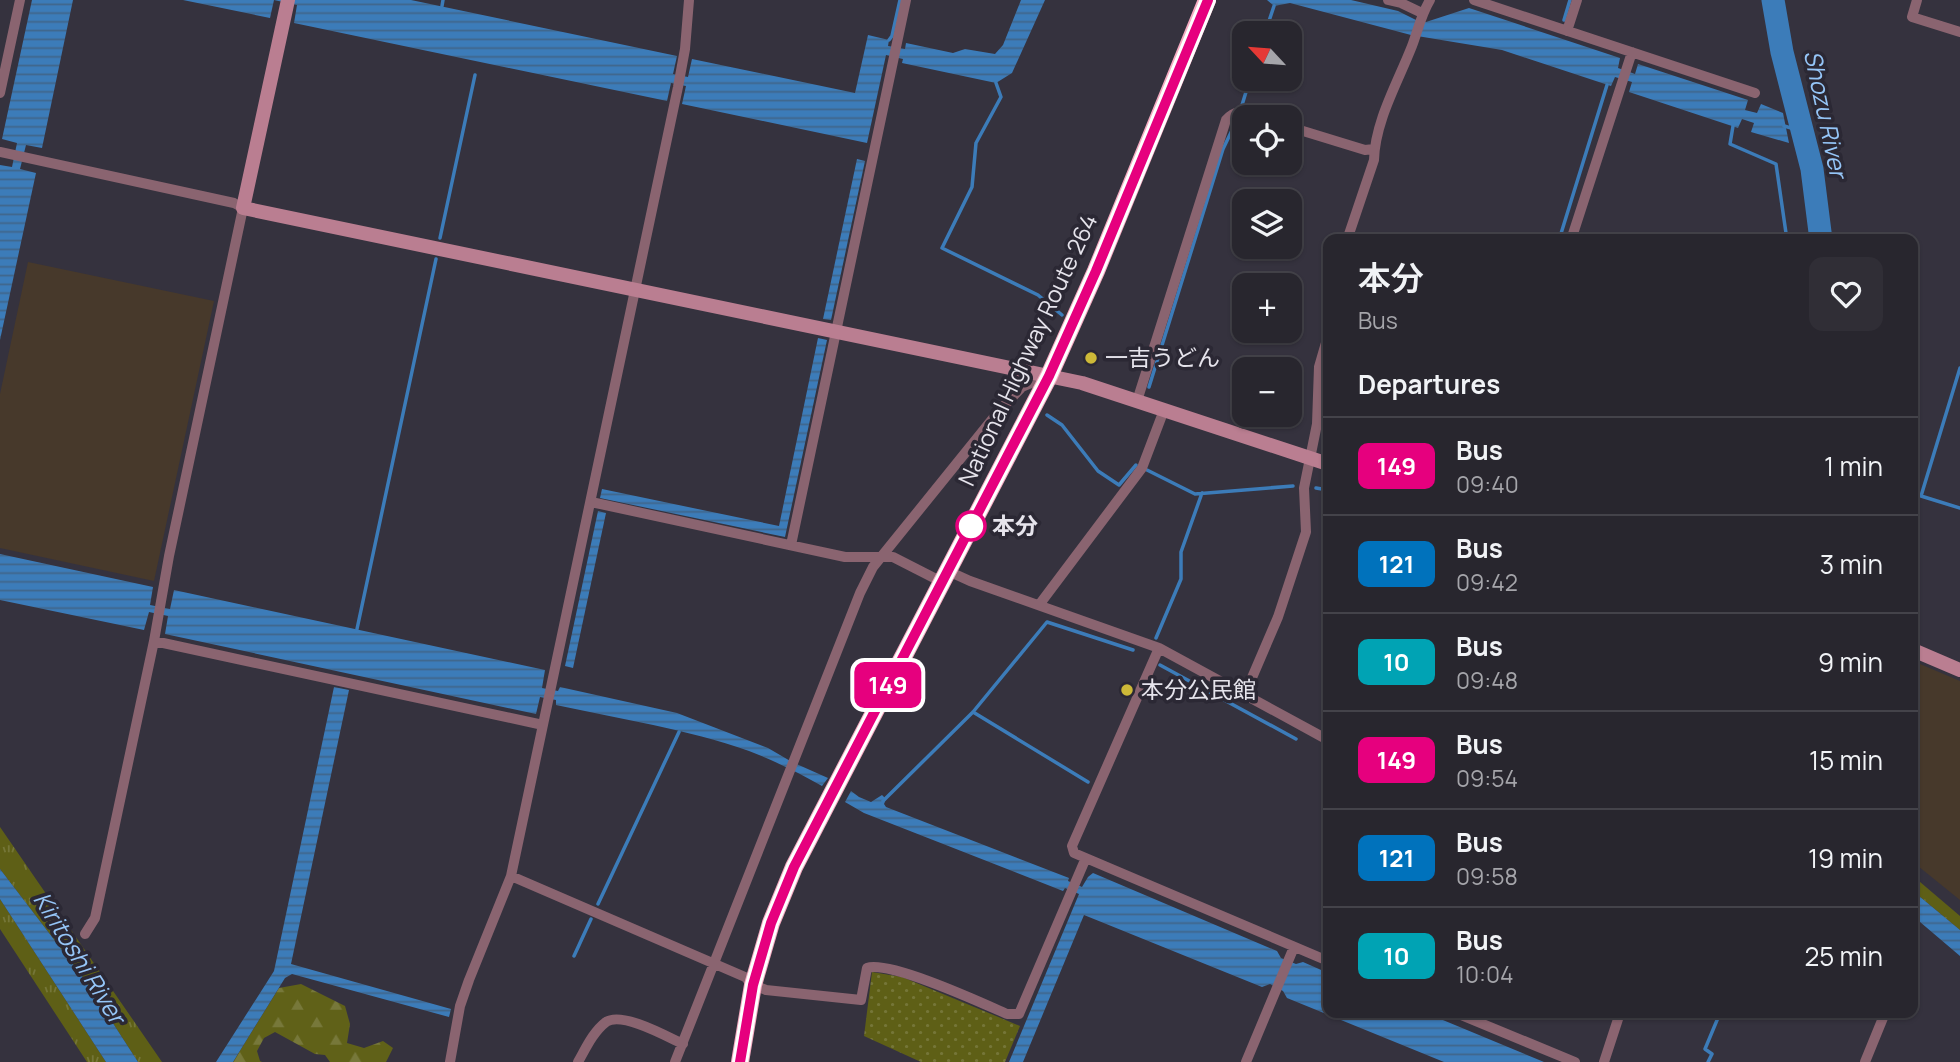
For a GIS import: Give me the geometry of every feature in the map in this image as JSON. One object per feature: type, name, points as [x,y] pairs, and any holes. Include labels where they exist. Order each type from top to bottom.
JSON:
[{"type":"highway","name":"National Highway Route 264","points":[[740,1062],[753,985],[771,923],[794,867],[1049,376],[1096,271],[1208,0]]},
{"type":"street","points":[[0,93],[20,0]]},
{"type":"street","points":[[450,1062],[460,1006],[511,876],[681,73],[689,0]]},
{"type":"street","points":[[791,545],[906,0]]},
{"type":"street","points":[[1388,0],[1401,3],[1421,15]]},
{"type":"street","points":[[1349,234],[1374,160],[1380,126],[1415,38],[1421,15],[1430,0]]},
{"type":"street","points":[[1474,0],[1755,93]]},
{"type":"street","points":[[1567,31],[1577,0]]},
{"type":"street","points":[[1917,0],[1912,17],[1960,32]]},
{"type":"street","points":[[85,934],[95,918],[287,3]]},
{"type":"street","points":[[1573,234],[1632,52]]},
{"type":"street","points":[[1137,401],[1226,120],[1232,114]]},
{"type":"street","points":[[1302,131],[1365,150],[1374,149]]},
{"type":"street","points":[[0,152],[234,203],[243,208],[1082,383],[1323,462]]},
{"type":"street","points":[[1245,694],[1278,617],[1306,532],[1304,488],[1317,424],[1319,367],[1323,353]]},
{"type":"street","points":[[675,1062],[860,593],[873,567],[999,411],[1022,387],[1049,376]]},
{"type":"street","points":[[1039,605],[1142,468],[1164,410]]},
{"type":"street","points":[[591,502],[845,556],[893,557],[945,576],[970,581],[1159,648],[1323,737]]},
{"type":"street","points":[[154,641],[543,725]]},
{"type":"street","points":[[1159,648],[1072,846],[1074,853],[1292,951],[1323,960]]},
{"type":"street","points":[[1918,652],[1960,670]]},
{"type":"street","points":[[511,876],[745,977],[753,985],[766,990],[861,1000],[867,968],[873,966],[899,970],[1007,1014],[1019,1014],[1085,860]]},
{"type":"street","points":[[1245,1062],[1292,951]]},
{"type":"street","points":[[578,1062],[594,1034],[613,1018],[641,1024],[683,1044]]},
{"type":"street","points":[[1468,1018],[1575,1062]]},
{"type":"street","points":[[1604,1062],[1618,1018]]},
{"type":"street","points":[[1865,1062],[1883,1018]]},
{"type":"shaded area","points":[[28,262],[214,301],[154,581],[0,548],[0,394]]},
{"type":"shaded area","points":[[1918,663],[1960,681],[1960,900],[1918,866]]},
{"type":"green space","points":[[0,827],[162,1062],[138,1062],[85,980],[0,869]]},
{"type":"green space","points":[[1918,880],[1960,916],[1960,930],[1918,895]]},
{"type":"green space","points":[[0,899],[106,1062],[87,1062],[0,929]]},
{"type":"green space","points":[[872,972],[902,977],[1020,1026],[1005,1062],[921,1062],[864,1036]]},
{"type":"green space","points":[[301,984],[345,1006],[350,1024],[347,1043],[364,1048],[383,1041],[393,1048],[386,1062],[330,1062],[325,1055],[315,1054],[275,1032],[264,1038],[257,1051],[262,1062],[233,1062],[279,988]]},
{"type":"water","points":[[32,0],[73,0],[42,148],[26,145],[20,169],[36,173],[0,340],[0,165],[12,167],[17,143],[2,139]]},
{"type":"water","points":[[183,0],[274,0],[270,18]]},
{"type":"water","points":[[274,0],[411,0],[677,56],[673,74],[688,77],[692,59],[855,93],[868,35],[889,40],[888,46],[905,49],[906,43],[953,53],[965,49],[995,54],[1003,45],[1021,0],[1045,0],[1012,73],[996,83],[902,63],[903,59],[886,55],[867,143],[682,104],[686,86],[671,83],[667,101],[294,23],[297,5]]},
{"type":"water","points":[[1267,0],[1351,0],[1398,11],[1426,22],[1469,8],[1620,58],[1618,68],[1635,74],[1638,64],[1748,100],[1745,110],[1757,113],[1761,104],[1783,113],[1789,143],[1751,132],[1754,123],[1742,119],[1738,128],[1629,92],[1632,82],[1615,77],[1611,86],[1502,50],[1411,35],[1290,3],[1274,6]]},
{"type":"water","points":[[857,159],[865,161],[831,320],[823,319]]},
{"type":"water","points":[[818,338],[827,340],[785,537],[600,498],[602,489],[779,526]]},
{"type":"water","points":[[598,511],[606,513],[573,668],[565,666]]},
{"type":"water","points":[[0,554],[153,587],[150,605],[170,609],[174,590],[545,670],[542,688],[558,691],[560,687],[677,713],[768,748],[828,778],[822,786],[768,759],[726,743],[678,730],[556,705],[556,700],[540,697],[536,714],[165,634],[168,616],[149,612],[144,630],[0,600]]},
{"type":"water","points":[[334,687],[349,690],[291,964],[451,1009],[449,1017],[292,974],[285,978],[233,1062],[216,1062],[274,971]]},
{"type":"water","points":[[851,791],[871,802],[882,795],[886,799],[886,807],[1069,878],[1068,881],[1082,887],[1093,873],[1277,951],[1281,958],[1296,964],[1303,962],[1323,971],[1323,1013],[1287,998],[1283,991],[1270,984],[1262,987],[1084,915],[1023,1062],[1009,1062],[1079,894],[1065,888],[1063,891],[864,813],[845,802]]},
{"type":"water","points":[[0,869],[85,980],[138,1062],[106,1062],[0,899]]},
{"type":"water","points":[[1918,895],[1960,930],[1960,956],[1918,920]]},
{"type":"water","points":[[1336,1018],[1438,1018],[1544,1062],[1444,1062]]},
{"type":"waterway","points":[[442,6],[443,0]]},
{"type":"waterway","points":[[889,40],[900,0]]},
{"type":"waterway","points":[[1564,20],[1570,0]]},
{"type":"waterway","name":"Shozu River","points":[[1773,0],[1782,52],[1812,169],[1820,234]]},
{"type":"waterway","points":[[1269,21],[1274,6]]},
{"type":"waterway","points":[[440,238],[475,75]]},
{"type":"waterway","points":[[996,83],[1001,97],[976,143],[972,187],[942,248],[1038,295],[1062,315]]},
{"type":"waterway","points":[[1561,234],[1607,85]]},
{"type":"waterway","points":[[1242,105],[1246,91]]},
{"type":"waterway","points":[[1733,126],[1730,144],[1776,164],[1786,234]]},
{"type":"waterway","points":[[1784,126],[1802,131]]},
{"type":"waterway","points":[[1149,387],[1223,149],[1232,130]]},
{"type":"waterway","points":[[357,629],[436,259]]},
{"type":"waterway","points":[[1960,368],[1921,496],[1960,508]]},
{"type":"waterway","points":[[1047,415],[1062,425],[1098,471],[1119,485],[1136,465]]},
{"type":"waterway","points":[[1147,470],[1195,494],[1293,486]]},
{"type":"waterway","points":[[1316,488],[1323,489]]},
{"type":"waterway","points":[[1156,638],[1181,579],[1181,552],[1202,493]]},
{"type":"waterway","points":[[883,801],[973,712],[1047,622],[1133,650]]},
{"type":"waterway","points":[[1160,665],[1296,739]]},
{"type":"waterway","points":[[973,712],[1088,782]]},
{"type":"waterway","points":[[598,904],[679,732]]},
{"type":"waterway","points":[[574,956],[591,919]]},
{"type":"waterway","points":[[1708,1062],[1712,1054],[1705,1049],[1718,1018]]},
{"type":"bus line","name":"149","points":[[740,1062],[753,985],[771,923],[794,867],[1049,376],[1096,271],[1208,0]]},
{"type":"place","name":"一吉うどん","points":[[1091,358]]},
{"type":"place","name":"本分","points":[[971,526]]},
{"type":"place","name":"本分公民館","points":[[1127,690]]},
{"type":"water label","name":"Kiritoshi River","points":[[79,958]]}]
